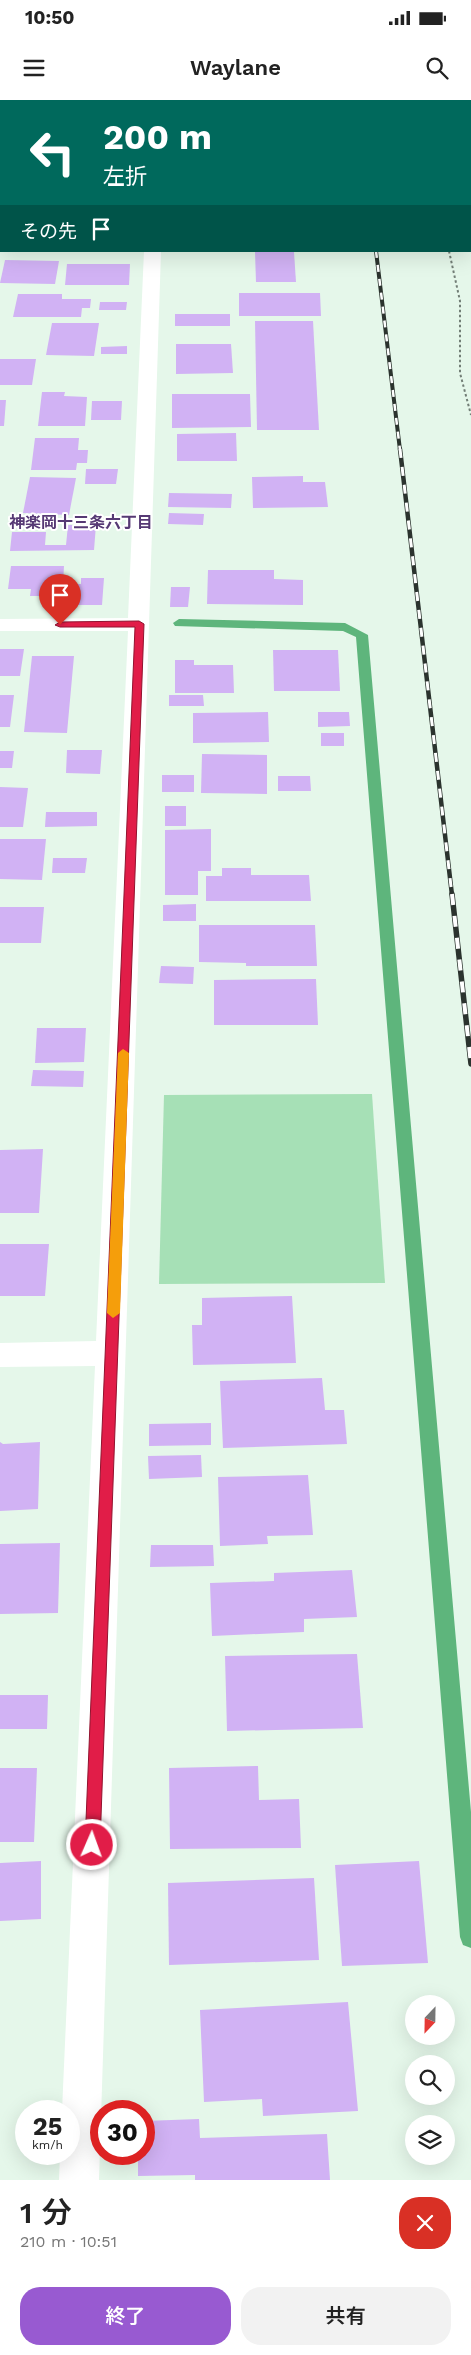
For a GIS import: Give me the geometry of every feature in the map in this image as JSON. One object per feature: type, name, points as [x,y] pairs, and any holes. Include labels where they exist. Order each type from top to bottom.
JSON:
[{"type":"main road","points":[[79,2180],[153,252]]},
{"type":"main road","points":[[0,625],[139,624]]},
{"type":"main road","points":[[0,1355],[112,1353]]},
{"type":"path","points":[[449,252],[460,298],[458,349],[466,404],[471,415]]},
{"type":"green space","points":[[372,1094],[385,1283],[159,1284],[164,1095]]},
{"type":"building","points":[[255,252],[294,252],[296,282],[256,282]]},
{"type":"building","points":[[5,260],[59,261],[55,284],[0,283]]},
{"type":"building","points":[[67,264],[130,264],[129,285],[65,285]]},
{"type":"building","points":[[239,293],[320,293],[321,316],[239,316]]},
{"type":"building","points":[[18,294],[62,294],[62,299],[91,299],[90,308],[82,308],[81,317],[13,317]]},
{"type":"building","points":[[100,302],[127,302],[126,310],[99,310]]},
{"type":"building","points":[[175,314],[230,314],[230,326],[175,326]]},
{"type":"building","points":[[255,321],[313,321],[319,430],[257,430]]},
{"type":"building","points":[[52,323],[99,323],[94,356],[46,355]]},
{"type":"building","points":[[176,344],[231,344],[233,373],[176,374]]},
{"type":"building","points":[[127,346],[127,354],[101,354],[101,347]]},
{"type":"building","points":[[0,359],[36,359],[32,385],[0,385]]},
{"type":"building","points":[[42,392],[65,392],[64,396],[87,397],[85,426],[38,426]]},
{"type":"building","points":[[172,394],[250,394],[251,427],[172,428]]},
{"type":"building","points":[[0,400],[6,400],[4,426],[0,426]]},
{"type":"building","points":[[92,401],[122,401],[121,420],[91,420]]},
{"type":"building","points":[[236,433],[237,461],[177,461],[177,434]]},
{"type":"building","points":[[35,438],[79,438],[78,450],[88,450],[87,463],[77,463],[76,470],[31,470]]},
{"type":"building","points":[[86,469],[118,469],[116,484],[85,484]]},
{"type":"building","points":[[303,476],[303,482],[325,482],[328,507],[253,508],[252,477]]},
{"type":"building","points":[[30,477],[76,478],[69,515],[23,513]]},
{"type":"building","points":[[169,493],[232,494],[231,508],[168,507]]},
{"type":"building","points":[[169,513],[204,514],[203,525],[168,524]]},
{"type":"building","points":[[68,525],[96,525],[94,550],[10,551],[12,532],[46,532],[45,545],[66,545]]},
{"type":"building","points":[[11,566],[64,566],[63,584],[81,584],[81,578],[104,578],[102,605],[53,605],[54,596],[30,596],[31,589],[8,589]]},
{"type":"building","points":[[208,570],[274,570],[274,579],[303,580],[303,605],[207,604]]},
{"type":"building","points":[[171,587],[190,587],[188,607],[170,607]]},
{"type":"building","points":[[0,649],[24,649],[20,676],[0,676]]},
{"type":"building","points":[[273,650],[338,650],[340,691],[274,691]]},
{"type":"building","points":[[32,656],[74,656],[67,733],[24,732]]},
{"type":"building","points":[[175,660],[194,660],[194,665],[233,665],[234,693],[175,693]]},
{"type":"building","points":[[0,695],[14,695],[10,727],[0,727]]},
{"type":"building","points":[[169,695],[203,695],[204,706],[169,706]]},
{"type":"building","points":[[268,712],[269,742],[193,743],[193,713]]},
{"type":"building","points":[[318,712],[349,712],[350,726],[318,727]]},
{"type":"building","points":[[321,733],[344,733],[344,746],[321,746]]},
{"type":"building","points":[[67,750],[102,750],[100,774],[66,773]]},
{"type":"building","points":[[0,751],[14,751],[12,768],[0,768]]},
{"type":"building","points":[[202,754],[267,755],[267,794],[201,793]]},
{"type":"building","points":[[162,775],[194,775],[194,792],[162,792]]},
{"type":"building","points":[[278,776],[310,776],[311,791],[278,791]]},
{"type":"building","points":[[0,787],[28,788],[23,827],[0,827]]},
{"type":"building","points":[[165,806],[186,806],[186,826],[165,826]]},
{"type":"building","points":[[46,812],[97,812],[97,826],[45,827]]},
{"type":"building","points":[[211,829],[211,871],[198,871],[198,895],[165,895],[165,830]]},
{"type":"building","points":[[0,839],[46,839],[42,880],[0,879]]},
{"type":"building","points":[[53,858],[87,858],[85,873],[52,873]]},
{"type":"building","points":[[222,868],[251,868],[251,875],[309,875],[311,901],[206,901],[206,876],[222,876]]},
{"type":"building","points":[[196,904],[196,921],[163,921],[163,905]]},
{"type":"building","points":[[0,907],[44,907],[41,943],[0,943]]},
{"type":"building","points":[[199,925],[315,925],[317,966],[246,966],[246,963],[199,962]]},
{"type":"building","points":[[161,966],[194,967],[193,984],[159,983]]},
{"type":"building","points":[[316,979],[318,1025],[214,1025],[214,980]]},
{"type":"building","points":[[37,1028],[86,1028],[84,1062],[35,1063]]},
{"type":"building","points":[[33,1070],[84,1071],[83,1087],[31,1086]]},
{"type":"building","points":[[43,1149],[39,1213],[0,1213],[0,1150]]},
{"type":"building","points":[[0,1244],[49,1244],[45,1296],[0,1296]]},
{"type":"building","points":[[292,1296],[296,1363],[193,1365],[192,1325],[202,1325],[202,1298]]},
{"type":"building","points":[[322,1378],[325,1410],[344,1410],[347,1444],[223,1448],[220,1381]]},
{"type":"building","points":[[211,1423],[211,1445],[149,1446],[149,1424]]},
{"type":"building","points":[[0,1442],[3,1444],[40,1442],[38,1509],[0,1511]]},
{"type":"building","points":[[201,1455],[202,1477],[149,1479],[148,1456]]},
{"type":"building","points":[[308,1475],[313,1535],[267,1536],[268,1544],[220,1546],[218,1477]]},
{"type":"building","points":[[60,1543],[58,1613],[0,1614],[0,1544]]},
{"type":"building","points":[[151,1545],[213,1545],[214,1566],[150,1567]]},
{"type":"building","points":[[352,1570],[357,1617],[304,1619],[304,1632],[212,1636],[210,1583],[274,1581],[274,1573]]},
{"type":"building","points":[[357,1654],[363,1728],[227,1731],[225,1656]]},
{"type":"building","points":[[0,1695],[48,1695],[47,1729],[0,1729]]},
{"type":"building","points":[[258,1766],[259,1800],[299,1799],[301,1848],[170,1849],[169,1768]]},
{"type":"building","points":[[0,1768],[37,1768],[34,1842],[0,1842]]},
{"type":"building","points":[[41,1861],[41,1919],[0,1921],[0,1863]]},
{"type":"building","points":[[419,1861],[428,1963],[342,1966],[335,1865]]},
{"type":"building","points":[[314,1878],[319,1960],[169,1965],[168,1883]]},
{"type":"building","points":[[348,2002],[358,2111],[263,2116],[262,2099],[204,2102],[200,2010]]},
{"type":"building","points":[[199,2119],[200,2138],[327,2134],[330,2180],[195,2180],[195,2175],[138,2176],[138,2165],[155,2165],[155,2121]]},
{"type":"waterway","points":[[179,623],[345,627],[362,635],[471,1937]]},
{"type":"railway","points":[[376,252],[400,450]]},
{"type":"railway","points":[[400,449],[452,895]]},
{"type":"railway","points":[[452,894],[471,1064]]},
{"type":"slow traffic","points":[[113,1313],[123,1053]]},
{"type":"district","name":"神楽岡十三条六丁目","points":[[81,522]]},
{"type":"route","points":[[60,625],[139,624],[92,1845]]}]
